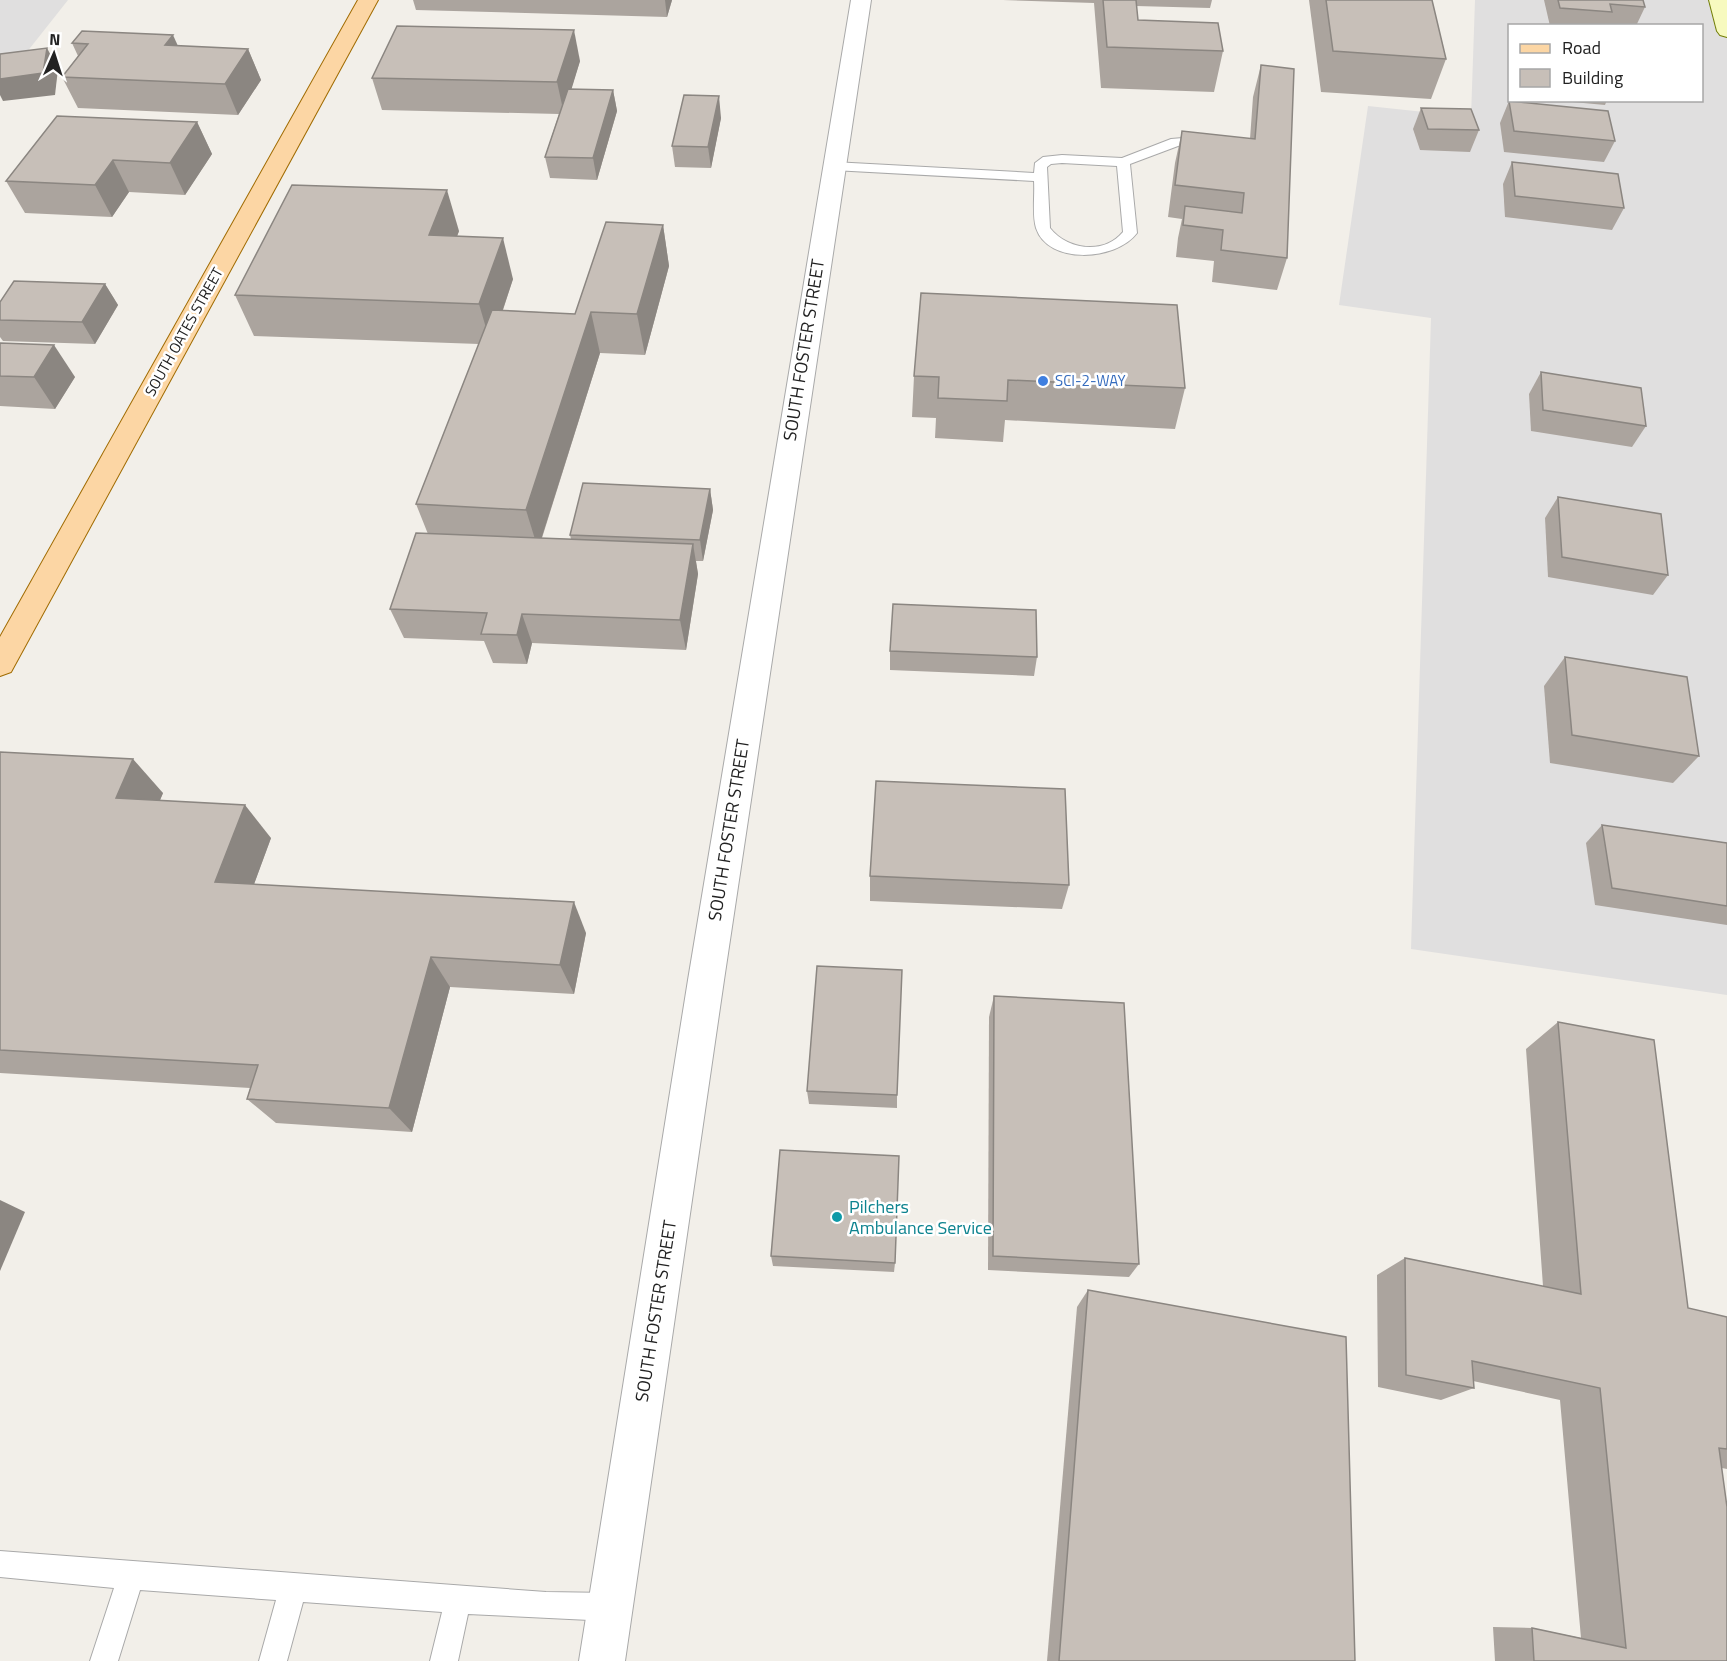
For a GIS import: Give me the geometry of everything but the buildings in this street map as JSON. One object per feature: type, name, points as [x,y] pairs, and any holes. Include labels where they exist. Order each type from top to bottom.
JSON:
[{"type":"main road","name":"SOUTH OATES STREET","points":[[0,663],[368,0]]},
{"type":"street","name":"SOUTH FOSTER STREET","points":[[602,1661],[833,166],[861,0]]},
{"type":"street","points":[[1719,0],[1727,31]]},
{"type":"lane","points":[[1123,162],[1131,233],[1125,242],[1115,248],[1097,250],[1069,248],[1048,237],[1043,228],[1040,177],[1040,166],[1048,160],[1123,162],[1176,142],[1221,140]]},
{"type":"lane","points":[[833,166],[1040,177]]},
{"type":"lane","points":[[0,1564],[293,1588],[610,1607]]},
{"type":"lane","points":[[104,1661],[131,1576]]},
{"type":"lane","points":[[273,1661],[293,1588]]},
{"type":"lane","points":[[444,1661],[458,1599]]},
{"type":"shaded area","points":[[0,0],[68,0],[0,86]]},
{"type":"shaded area","points":[[1475,0],[1727,0],[1727,995],[1411,949],[1431,318],[1339,305],[1368,106],[1471,117]]},
{"type":"place","name":"SCI-2-WAY","points":[[1043,381]]},
{"type":"place","name":"Pilchers Ambulance Service","points":[[837,1217]]}]
